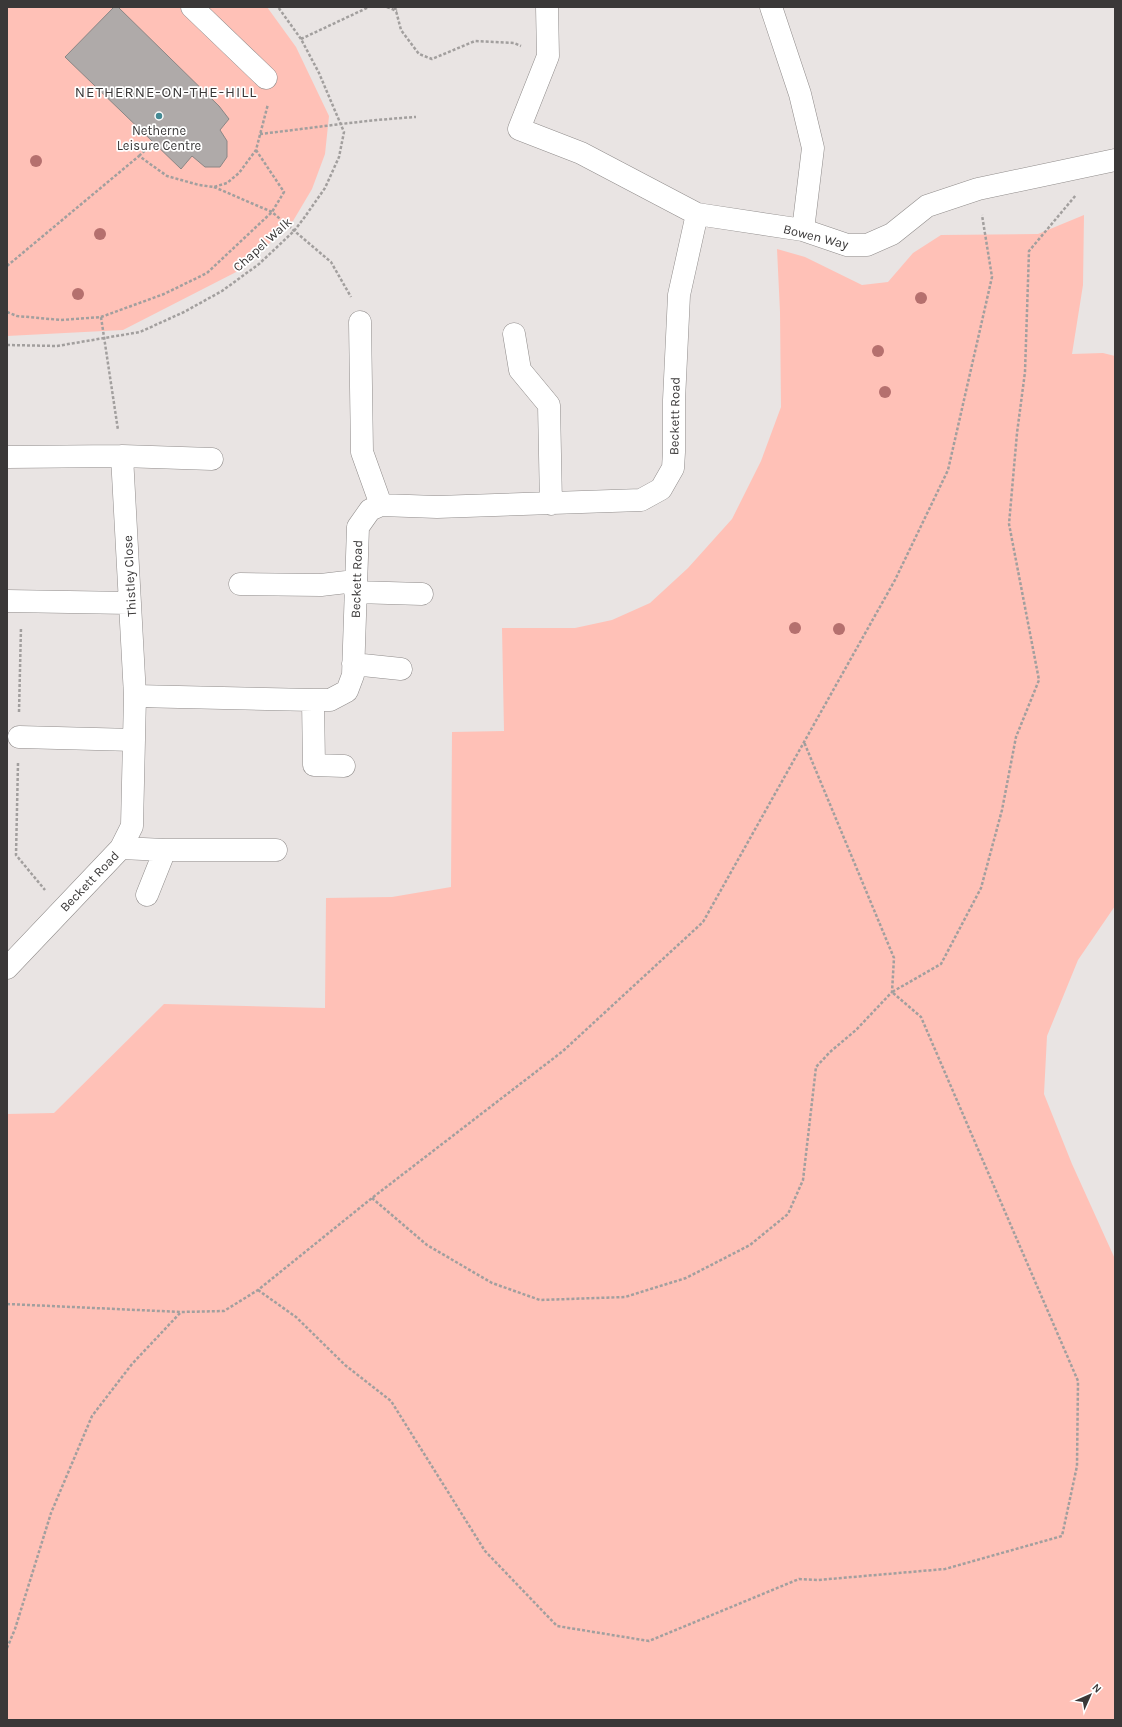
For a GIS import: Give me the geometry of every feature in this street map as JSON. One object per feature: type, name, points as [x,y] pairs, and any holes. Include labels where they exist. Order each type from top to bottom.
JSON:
[{"type":"street","points":[[192,7],[266,78]]},
{"type":"street","points":[[547,7],[548,56]]},
{"type":"street","points":[[771,7],[800,94],[813,148],[803,230]]},
{"type":"street","name":"Bowen Way","points":[[548,56],[519,129],[581,153],[697,214],[803,230],[847,245],[867,245],[892,234],[927,206],[978,189],[1109,162]]},
{"type":"street","name":"Beckett Road","points":[[7,968],[121,848],[132,826],[135,696],[330,700],[347,692],[353,675],[358,527],[370,510],[381,505],[437,507],[641,500],[661,489],[672,468],[674,452],[674,400],[679,295],[697,214]]},
{"type":"street","points":[[360,322],[362,452],[381,505]]},
{"type":"street","points":[[514,334],[520,370],[549,406],[551,504]]},
{"type":"street","points":[[7,457],[122,456],[212,459]]},
{"type":"street","name":"Thistley Close","points":[[122,456],[135,696]]},
{"type":"street","points":[[240,584],[355,586],[422,594]]},
{"type":"street","points":[[7,601],[130,603]]},
{"type":"street","points":[[353,664],[401,669]]},
{"type":"street","points":[[313,700],[314,765],[344,766]]},
{"type":"street","points":[[19,737],[134,740]]},
{"type":"street","points":[[121,848],[165,850],[276,850]]},
{"type":"street","points":[[147,895],[165,850]]},
{"type":"path","name":"Chapel Walk","points":[[7,346],[57,346],[140,332],[184,312],[222,291],[259,264],[294,231],[325,188],[339,157],[344,132],[319,73],[301,40],[278,7]]},
{"type":"path","points":[[301,40],[369,7]]},
{"type":"path","points":[[387,7],[397,11]]},
{"type":"path","points":[[395,7],[401,30],[418,54],[432,59],[475,41],[514,43],[548,56]]},
{"type":"path","points":[[214,187],[227,183],[239,173],[256,150],[270,96],[266,78]]},
{"type":"path","points":[[260,134],[341,125],[377,119],[416,117]]},
{"type":"path","points":[[7,266],[154,142]]},
{"type":"path","points":[[7,312],[17,316],[61,320],[101,318],[164,294],[207,273],[272,212],[284,192],[256,150]]},
{"type":"path","points":[[139,156],[167,176],[199,185],[214,187],[272,212],[331,262],[359,309],[360,322]]},
{"type":"path","points":[[372,1198],[427,1245],[492,1283],[540,1300],[625,1297],[686,1278],[750,1245],[788,1214],[803,1180],[816,1068],[830,1052],[856,1030],[892,992],[941,964],[981,888],[1002,810],[1016,737],[1039,680],[1009,524],[1017,433],[1025,372],[1029,251],[1109,162]]},
{"type":"path","points":[[7,1304],[181,1312],[224,1311],[258,1290],[372,1198],[563,1050],[703,922],[895,580],[948,470],[992,277],[978,189]]},
{"type":"path","points":[[101,318],[122,456]]},
{"type":"path","points":[[804,742],[894,958],[892,992]]},
{"type":"path","points":[[258,1290],[296,1317],[345,1365],[391,1401],[485,1551],[557,1626],[649,1641],[799,1579],[818,1580],[945,1569],[1062,1536],[1077,1466],[1078,1381],[921,1017],[892,992]]},
{"type":"path","points":[[7,1648],[15,1629],[51,1513],[92,1416],[132,1364],[181,1312]]},
{"type":"shaded area","points":[[7,7],[267,7],[296,47],[329,116],[325,154],[312,189],[293,221],[242,269],[123,330],[7,336]]},
{"type":"shaded area","points":[[1084,215],[1083,285],[1072,354],[1103,353],[1115,356],[1115,906],[1078,960],[1047,1036],[1044,1094],[1072,1164],[1115,1259],[1115,1720],[7,1720],[7,1114],[54,1113],[164,1004],[325,1008],[326,898],[392,897],[451,887],[452,732],[504,731],[502,628],[575,628],[612,620],[650,603],[688,568],[732,519],[761,461],[781,407],[780,312],[777,249],[805,257],[862,285],[888,282],[913,253],[941,235],[1038,234]]},
{"type":"building","points":[[114,7],[118,7],[219,106],[229,119],[220,130],[227,141],[227,157],[220,167],[205,167],[192,156],[181,169],[65,57]]},
{"type":"place","name":"Netherne Leisure Centre","points":[[159,116]]},
{"type":"district","name":"NETHERNE-ON-THE-HILL","points":[[166,92]]}]
